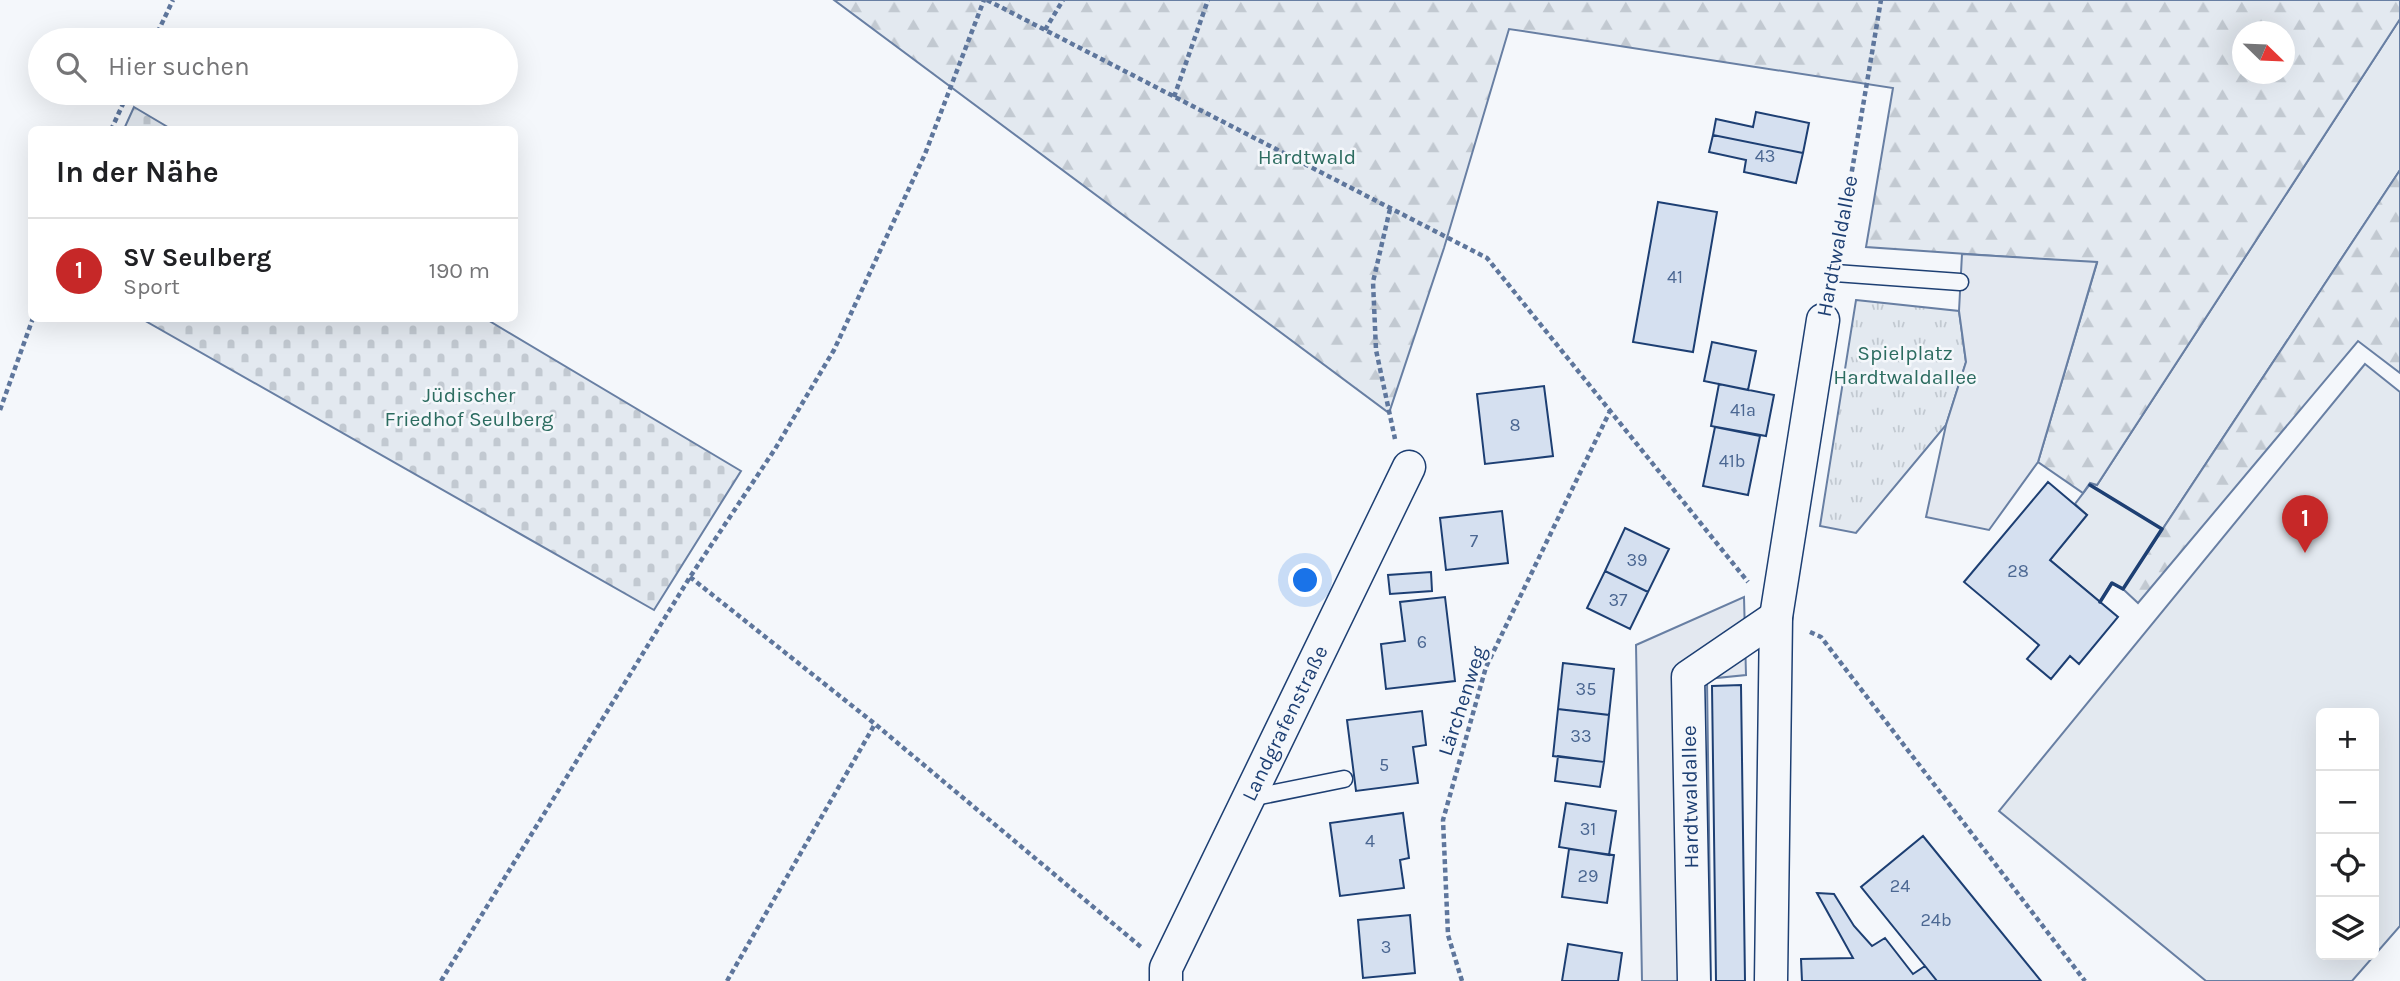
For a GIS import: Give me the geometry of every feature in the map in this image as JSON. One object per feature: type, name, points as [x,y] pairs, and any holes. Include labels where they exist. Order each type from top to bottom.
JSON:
[{"type":"street","name":"Hardtwaldallee","points":[[1771,981],[1776,617],[1823,320]]},
{"type":"street","name":"Landgrafenstraße","points":[[1166,974],[1409,467]]},
{"type":"street","name":"Hardtwaldallee","points":[[1694,981],[1688,677],[1776,617]]},
{"type":"lane","points":[[1835,273],[1960,282]]},
{"type":"lane","points":[[1250,798],[1345,779]]},
{"type":"path","points":[[159,28],[173,0]]},
{"type":"path","points":[[440,981],[690,577],[775,449],[834,350],[925,154],[985,0],[1487,258],[1776,617],[1821,637],[2085,981]]},
{"type":"path","points":[[1045,30],[1063,0]]},
{"type":"path","points":[[1174,97],[1208,0]]},
{"type":"path","name":"Hardtwaldallee","points":[[1835,273],[1881,0]]},
{"type":"path","points":[[113,126],[122,105]]},
{"type":"path","points":[[1390,209],[1373,282],[1376,350],[1396,444],[1409,467]]},
{"type":"path","points":[[0,410],[32,322]]},
{"type":"path","name":"Lärchenweg","points":[[1462,981],[1448,935],[1443,820],[1486,667],[1610,411]]},
{"type":"path","points":[[690,577],[875,724],[1166,974]]},
{"type":"path","points":[[727,981],[875,724]]},
{"type":"green space","name":"Hardtwald","points":[[834,0],[2400,0],[2400,19],[2097,485],[2090,483],[2083,493],[2038,462],[2097,263],[1866,247],[1893,88],[1509,29],[1444,248],[1389,413]]},
{"type":"green space","points":[[2400,19],[2400,170],[2123,589],[2111,583],[2100,602],[2050,560],[2087,515],[2075,504],[2091,483],[2097,485]]},
{"type":"green space","points":[[134,107],[166,126],[125,126]]},
{"type":"green space","points":[[2400,170],[2400,373],[2358,341],[2138,603],[2123,589]]},
{"type":"green space","name":"Spielplatz Hardtwaldallee","points":[[1856,300],[1959,311],[1966,362],[1946,425],[1856,533],[1820,526]]},
{"type":"green space","name":"Jüdischer Friedhof Seulberg","points":[[147,322],[491,322],[741,471],[654,610]]},
{"type":"green space","points":[[2365,364],[2400,392],[2400,926],[2379,950],[2379,708],[2316,708],[2316,960],[2370,960],[2352,981],[2206,981],[1999,811]]},
{"type":"shaded area","points":[[1962,254],[2097,262],[2038,462],[1989,530],[1926,517],[1946,425],[1966,362],[1959,311]]},
{"type":"shaded area","points":[[1744,597],[1746,675],[1707,679],[1711,981],[1642,981],[1636,645]]},
{"type":"building","points":[[1756,112],[1809,123],[1803,153],[1713,135],[1716,119],[1753,127]]},
{"type":"building","points":[[1713,135],[1803,153],[1796,183],[1744,172],[1746,160],[1709,152]]},
{"type":"building","points":[[1658,202],[1717,212],[1693,352],[1633,342]]},
{"type":"building","points":[[1712,342],[1756,351],[1748,390],[1704,381]]},
{"type":"building","points":[[1719,384],[1774,395],[1766,436],[1711,426]]},
{"type":"building","points":[[1544,386],[1553,456],[1485,464],[1477,394]]},
{"type":"building","points":[[1715,427],[1760,436],[1748,495],[1703,486]]},
{"type":"building","points":[[2048,482],[2087,515],[2050,560],[2118,617],[2079,664],[2070,656],[2051,679],[2027,659],[2039,645],[1964,582]]},
{"type":"building","points":[[1502,511],[1508,563],[1446,570],[1440,518]]},
{"type":"building","points":[[1625,528],[1669,549],[1648,592],[1605,571]]},
{"type":"building","points":[[1605,571],[1648,592],[1630,629],[1587,608]]},
{"type":"building","points":[[1431,572],[1432,591],[1390,594],[1388,575]]},
{"type":"building","points":[[1445,597],[1455,681],[1386,689],[1381,644],[1405,641],[1400,602]]},
{"type":"building","points":[[1563,663],[1614,669],[1609,715],[1558,709]]},
{"type":"building","points":[[1741,685],[1745,981],[1716,981],[1712,686]]},
{"type":"building","points":[[1558,709],[1609,715],[1604,762],[1553,756]]},
{"type":"building","points":[[1422,711],[1426,745],[1413,747],[1418,783],[1356,791],[1347,720]]},
{"type":"building","points":[[1558,756],[1604,762],[1600,787],[1555,781]]},
{"type":"building","points":[[1566,803],[1616,811],[1609,855],[1559,847]]},
{"type":"building","points":[[1403,813],[1409,858],[1400,860],[1404,888],[1340,896],[1330,823]]},
{"type":"building","points":[[1923,836],[2041,981],[1937,981],[1861,887]]},
{"type":"building","points":[[1569,849],[1614,855],[1607,903],[1562,897]]},
{"type":"building","points":[[1817,893],[1834,894],[1854,926],[1872,946],[1885,938],[1913,974],[1925,966],[1937,981],[1802,981],[1801,959],[1853,958]]},
{"type":"building","points":[[1410,915],[1415,973],[1363,978],[1358,920]]},
{"type":"building","points":[[1568,944],[1622,953],[1618,981],[1562,981]]},
{"type":"wall","points":[[2090,485],[2162,529],[2123,589],[2112,583],[2100,602]]},
{"type":"place","name":"SV Seulberg","points":[[2305,553]]}]
